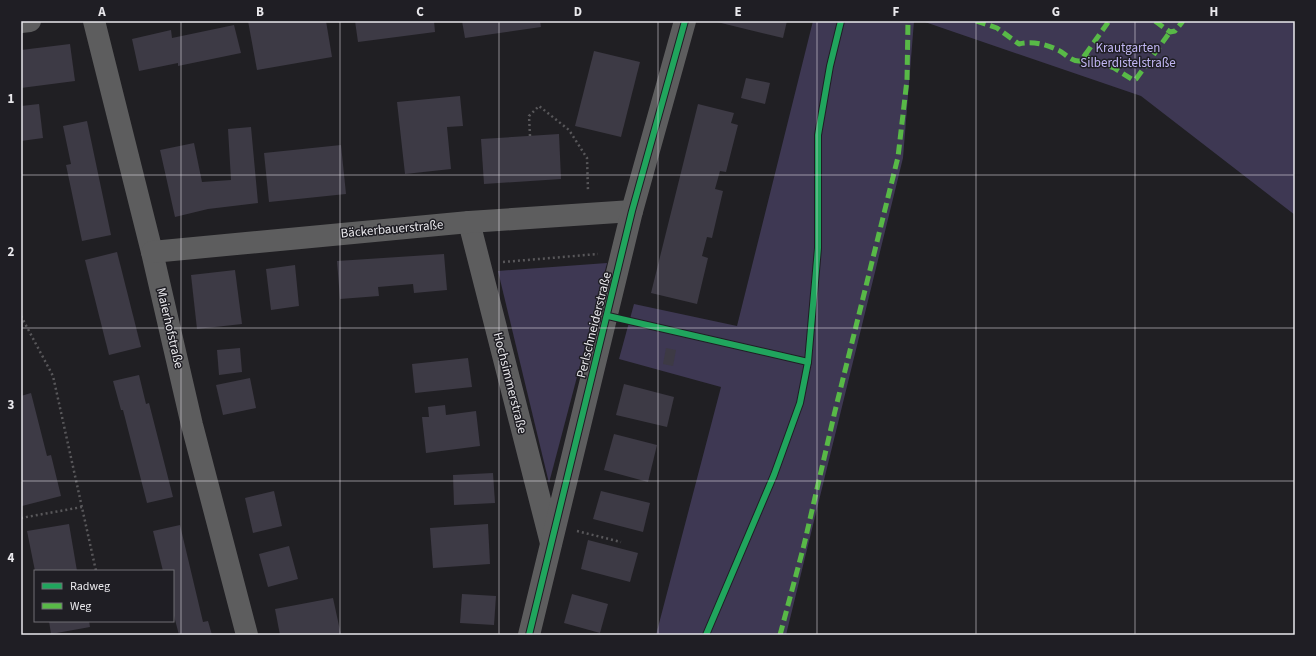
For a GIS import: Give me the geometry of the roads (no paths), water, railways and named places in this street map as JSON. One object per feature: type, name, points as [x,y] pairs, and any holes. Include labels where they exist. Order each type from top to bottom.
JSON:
[{"type":"street","points":[[21,22],[30,21]]},
{"type":"street","name":"Maierhofstraße","points":[[94,21],[152,252],[192,425],[247,635]]},
{"type":"street","name":"Perlschneiderstraße","points":[[529,635],[632,211],[685,21]]},
{"type":"street","name":"Bäckerbauerstraße","points":[[152,252],[469,222],[632,211]]},
{"type":"street","name":"Hochsimmerstraße","points":[[469,222],[553,535]]},
{"type":"park label","name":"Krautgarten Silberdistelstraße","points":[[1128,56]]}]
